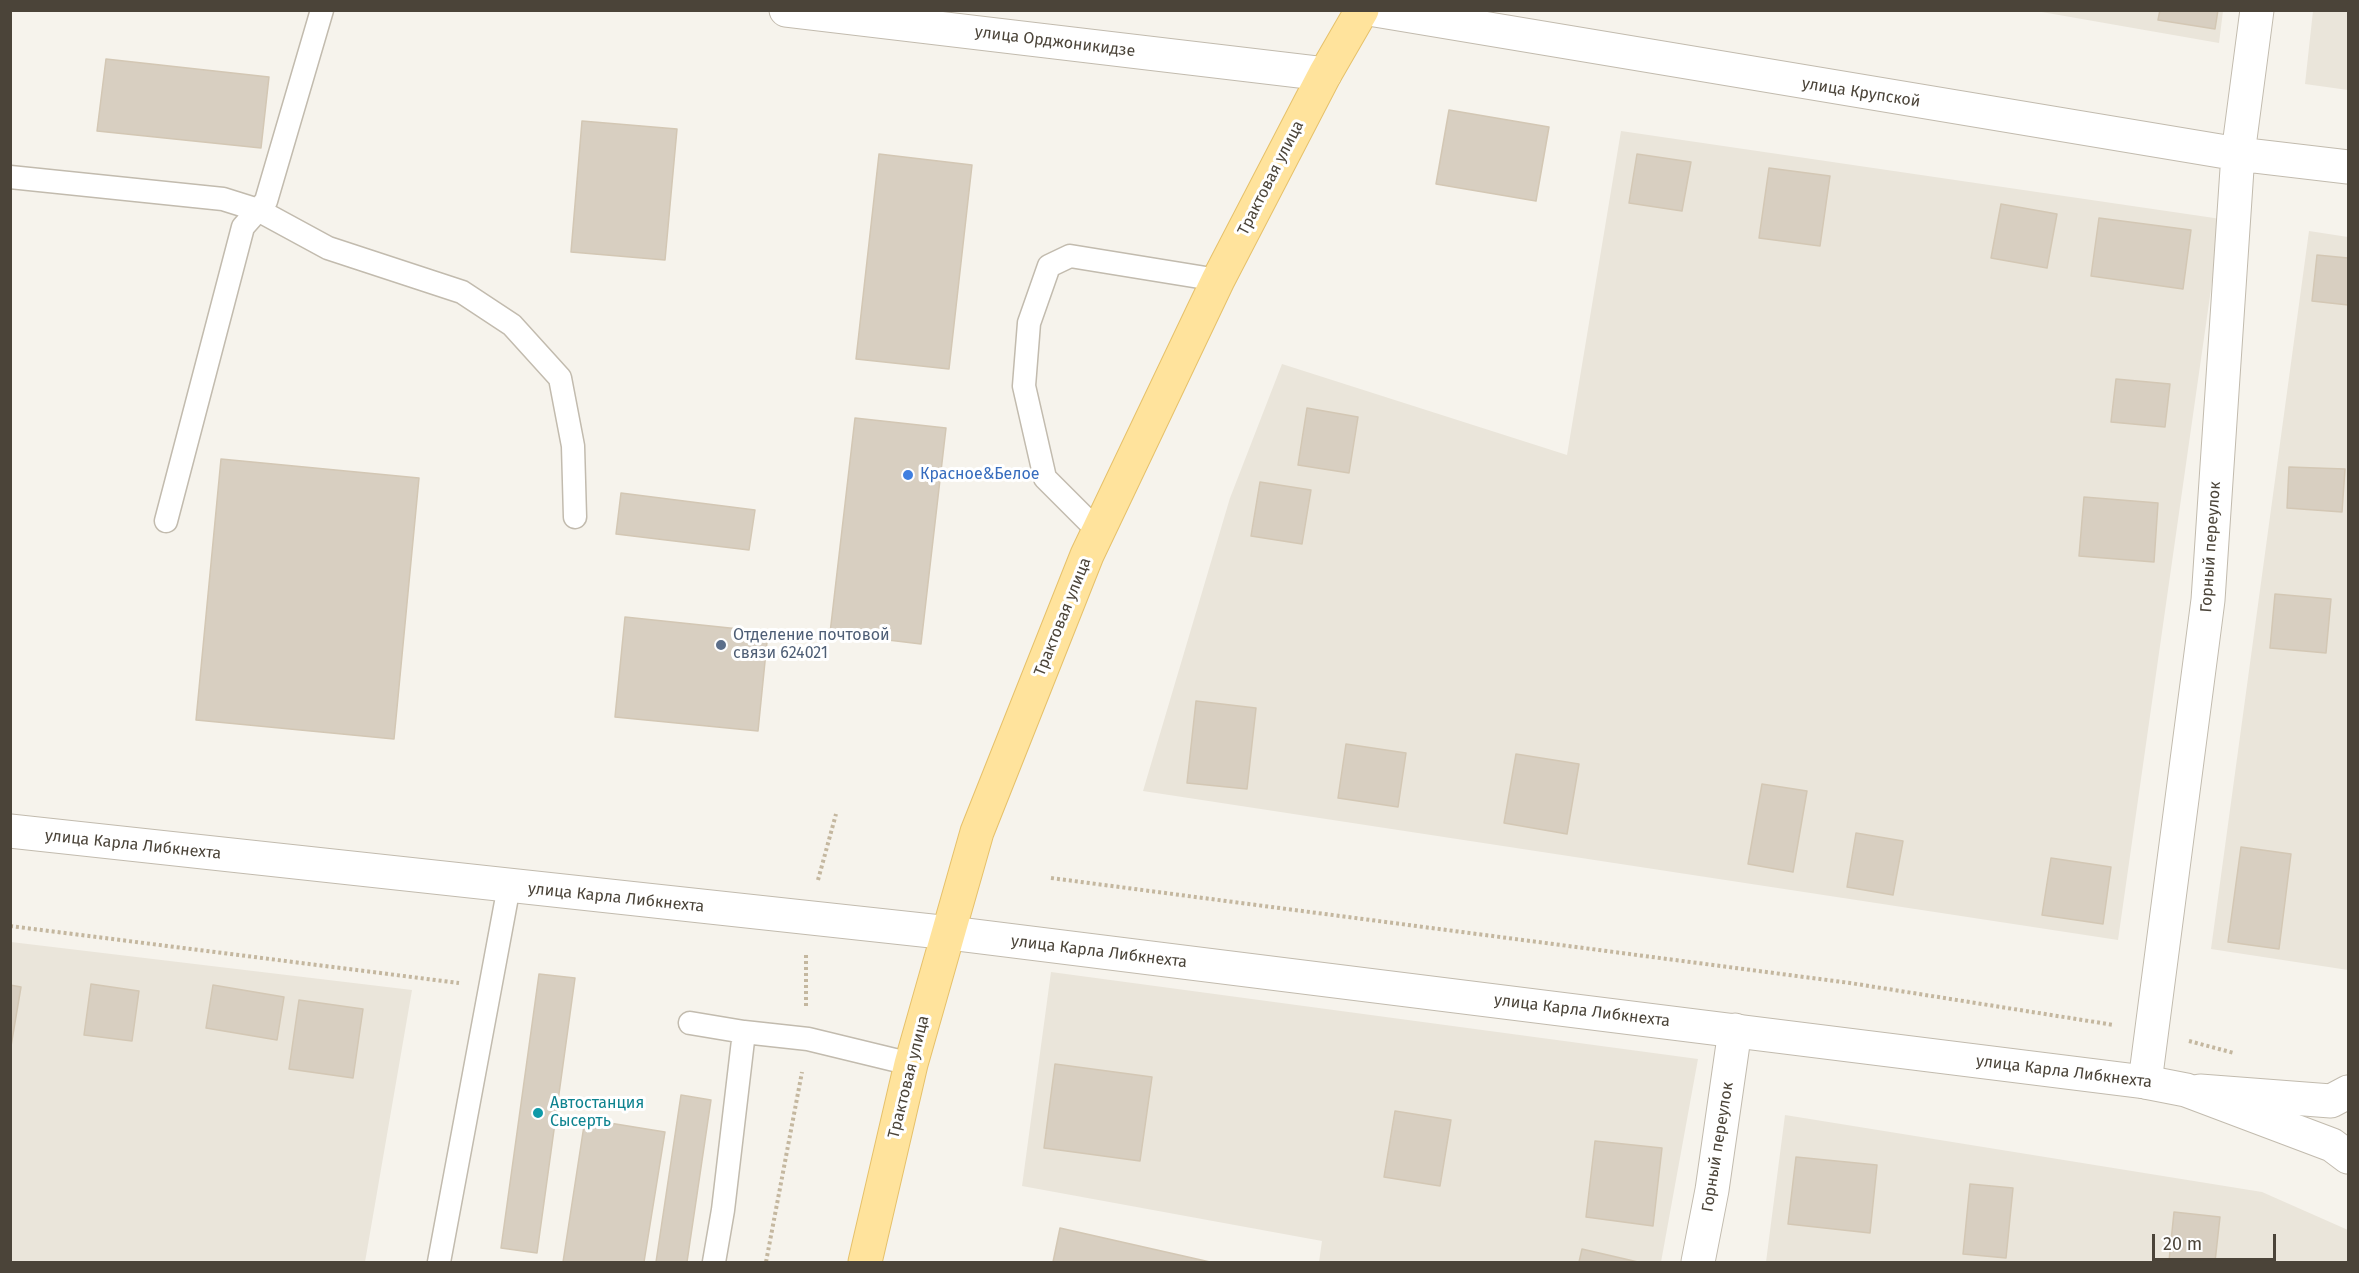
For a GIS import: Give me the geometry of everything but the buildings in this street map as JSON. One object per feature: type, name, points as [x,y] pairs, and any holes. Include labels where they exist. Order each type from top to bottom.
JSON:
[{"type":"main road","name":"Трактовая улица","points":[[865,1263],[911,1064],[977,832],[1098,531],[1218,280],[1325,74],[1362,10]]},
{"type":"street","name":"улица Орджоникидзе","points":[[786,10],[842,14],[1325,74]]},
{"type":"street","name":"улица Крупской","points":[[1375,10],[1468,28],[2238,154],[2349,167]]},
{"type":"street","name":"Горный переулок","points":[[2145,1082],[2208,600],[2238,154],[2257,10]]},
{"type":"street","name":"улица Карла Либкнехта","points":[[10,831],[950,933],[2145,1082],[2186,1090],[2331,1101],[2349,1092]]},
{"type":"street","name":"Горный переулок","points":[[1698,1263],[1712,1190],[1735,1030]]},
{"type":"street","name":"улица Карла Либкнехта","points":[[2186,1090],[2332,1145],[2349,1157]]},
{"type":"lane","points":[[166,521],[243,227],[266,201],[322,10]]},
{"type":"lane","points":[[10,177],[223,199],[258,210],[328,248],[462,292],[512,325],[560,378],[573,446],[575,517]]},
{"type":"lane","points":[[1098,531],[1045,478],[1024,386],[1029,323],[1049,266],[1070,256],[1218,280]]},
{"type":"lane","points":[[439,1263],[509,886]]},
{"type":"lane","points":[[690,1023],[808,1039],[911,1064]]},
{"type":"lane","points":[[714,1263],[723,1210],[744,1032]]},
{"type":"path","points":[[1051,878],[1850,983],[2152,1030],[2244,1056]]},
{"type":"path","points":[[10,926],[405,978],[491,986]]},
{"type":"shaded area","points":[[2036,11],[2223,11],[2219,43]]},
{"type":"shaded area","points":[[2313,11],[2348,11],[2348,90],[2305,84]]},
{"type":"shaded area","points":[[1621,131],[2221,219],[2118,940],[1143,791],[1230,498],[1282,364],[1567,455]]},
{"type":"shaded area","points":[[2309,231],[2348,237],[2348,970],[2211,949]]},
{"type":"shaded area","points":[[11,942],[412,990],[365,1262],[11,1262]]},
{"type":"shaded area","points":[[1051,972],[1698,1059],[1661,1262],[1319,1262],[1322,1241],[1022,1186]]},
{"type":"shaded area","points":[[1785,1115],[2262,1192],[2348,1230],[2348,1262],[1766,1262]]},
{"type":"place","name":"Красное&Белое","points":[[908,475]]},
{"type":"place","name":"Отделение почтовой связи 624021","points":[[721,645]]},
{"type":"place","name":"Автостанция Сысерть","points":[[538,1113]]}]
